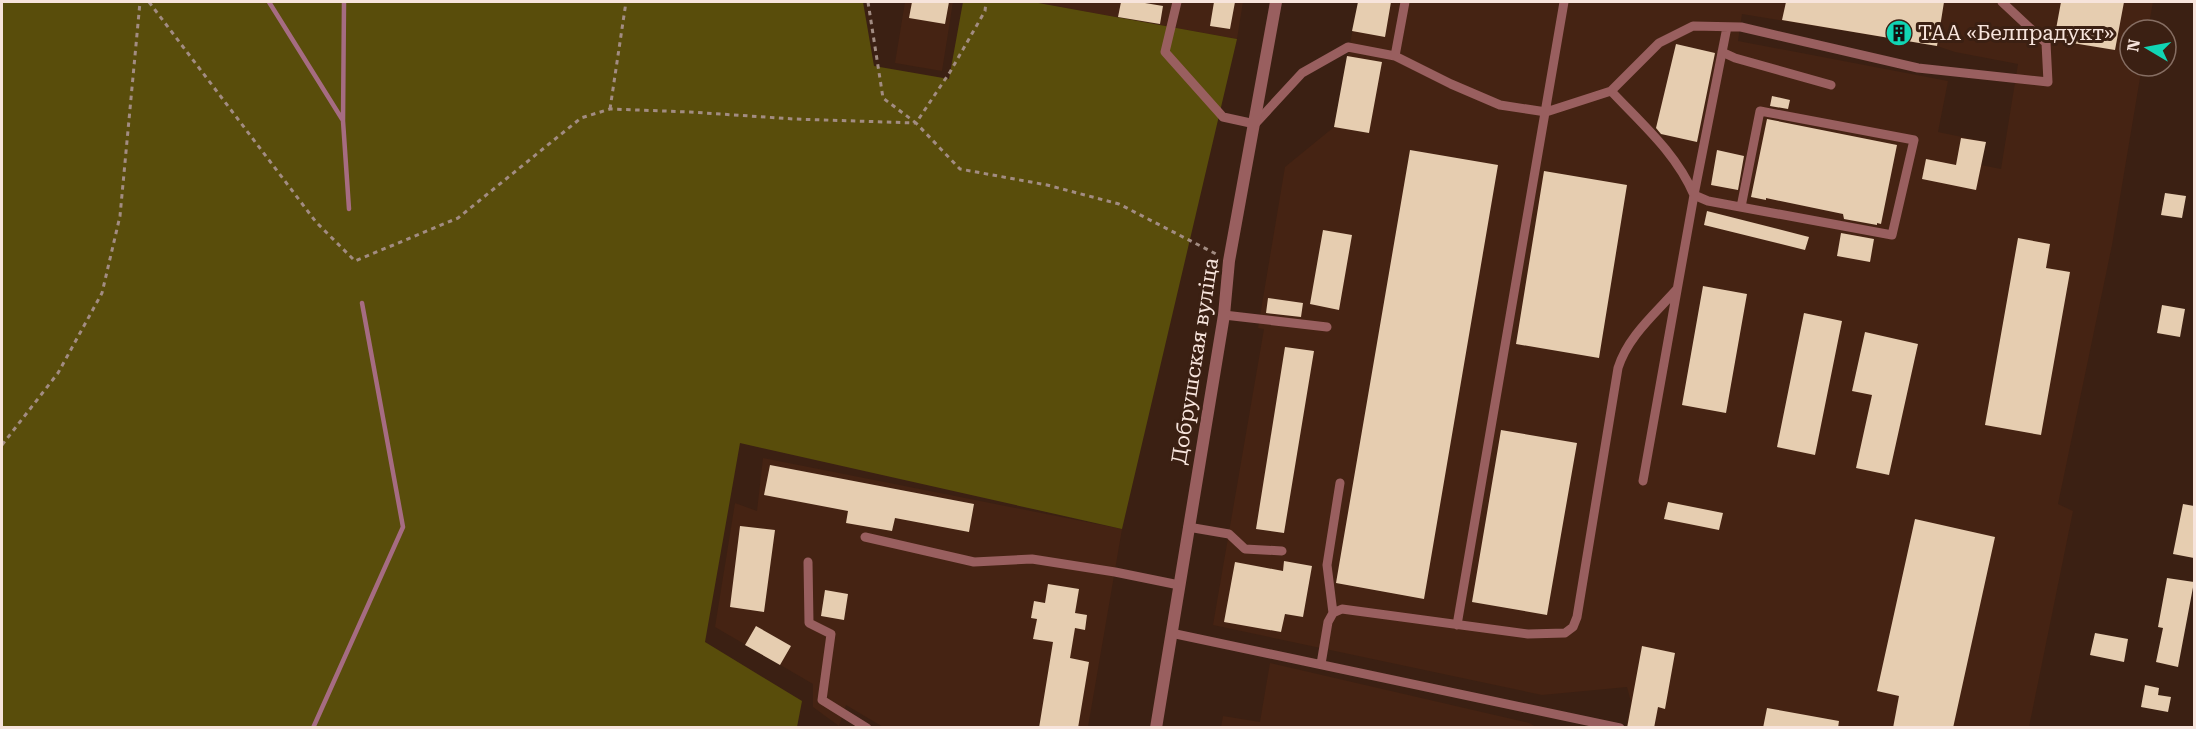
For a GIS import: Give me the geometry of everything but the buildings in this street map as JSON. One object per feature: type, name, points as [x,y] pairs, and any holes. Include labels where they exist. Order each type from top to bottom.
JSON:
[{"type":"street","name":"Добрушская вуліца","points":[[1156,728],[1224,315],[1229,261],[1276,2]]},
{"type":"lane","points":[[1177,2],[1165,52],[1223,117],[1255,124],[1302,73],[1348,47],[1395,56],[1500,105],[1546,112],[1611,91],[1659,43],[1693,26],[1741,27],[1918,68],[2048,82],[2046,43],[2002,2]]},
{"type":"lane","points":[[1395,56],[1405,2]]},
{"type":"lane","points":[[1457,625],[1564,2]]},
{"type":"lane","points":[[1643,481],[1694,195],[1727,27]]},
{"type":"lane","points":[[1722,52],[1735,58],[1831,85]]},
{"type":"lane","points":[[1611,91],[1672,154],[1687,177],[1694,195],[1708,201],[1893,235],[1914,140],[1760,111],[1741,207]]},
{"type":"lane","points":[[1333,613],[1342,609],[1528,634],[1565,633],[1573,627],[1577,617],[1618,368],[1633,337],[1677,289]]},
{"type":"lane","points":[[1224,315],[1327,327]]},
{"type":"lane","points":[[1321,664],[1328,622],[1333,613],[1327,565],[1340,483]]},
{"type":"lane","points":[[1188,527],[1228,534],[1245,549],[1281,551]]},
{"type":"lane","points":[[865,537],[974,562],[1032,559],[1179,585]]},
{"type":"lane","points":[[808,562],[809,623],[831,634],[822,700],[867,728]]},
{"type":"lane","points":[[1171,633],[1620,728]]},
{"type":"path","points":[[2,445],[58,373],[102,293],[120,216],[140,2]]},
{"type":"path","points":[[149,2],[316,222],[355,261],[458,218],[581,118],[610,109],[916,123]]},
{"type":"path","points":[[610,109],[626,2]]},
{"type":"path","points":[[868,2],[883,98],[916,123],[960,169],[1047,185],[1119,204],[1229,261]]},
{"type":"path","points":[[916,123],[950,72],[985,11],[986,2]]},
{"type":"shaded area","points":[[2,2],[863,2],[874,66],[949,79],[963,2],[1033,2],[1237,39],[1122,529],[740,443],[705,642],[802,701],[797,727],[2,727]]},
{"type":"shaded area","points":[[905,2],[953,2],[942,71],[895,63]]},
{"type":"shaded area","points":[[1033,2],[1243,2],[1237,39]]},
{"type":"shaded area","points":[[1358,2],[2153,2],[2150,18],[2118,18],[2118,78],[2140,78],[2112,245],[2058,504],[2073,511],[2029,727],[1626,727],[1631,702],[1627,687],[1542,695],[1213,625],[1264,329],[1258,328],[1285,167],[1334,127]],"holes":[[[1742,14],[1937,46],[1955,52],[2018,64],[2001,169],[1981,165],[1986,142],[1938,132],[1948,81],[1738,41]]]},
{"type":"shaded area","points":[[763,458],[1122,529],[1088,727],[883,727],[846,705],[839,726],[813,707],[813,684],[715,627],[735,503],[757,511]]},
{"type":"shaded area","points":[[1270,663],[1529,723],[1536,727],[1221,727],[1223,716],[1260,722]]},
{"type":"waterway","points":[[269,2],[342,119]]},
{"type":"waterway","points":[[344,2],[343,121],[349,209]]},
{"type":"waterway","points":[[313,728],[403,527],[362,303]]},
{"type":"place","name":"ТАА «Белпрадукт»","points":[[1899,33]]}]
